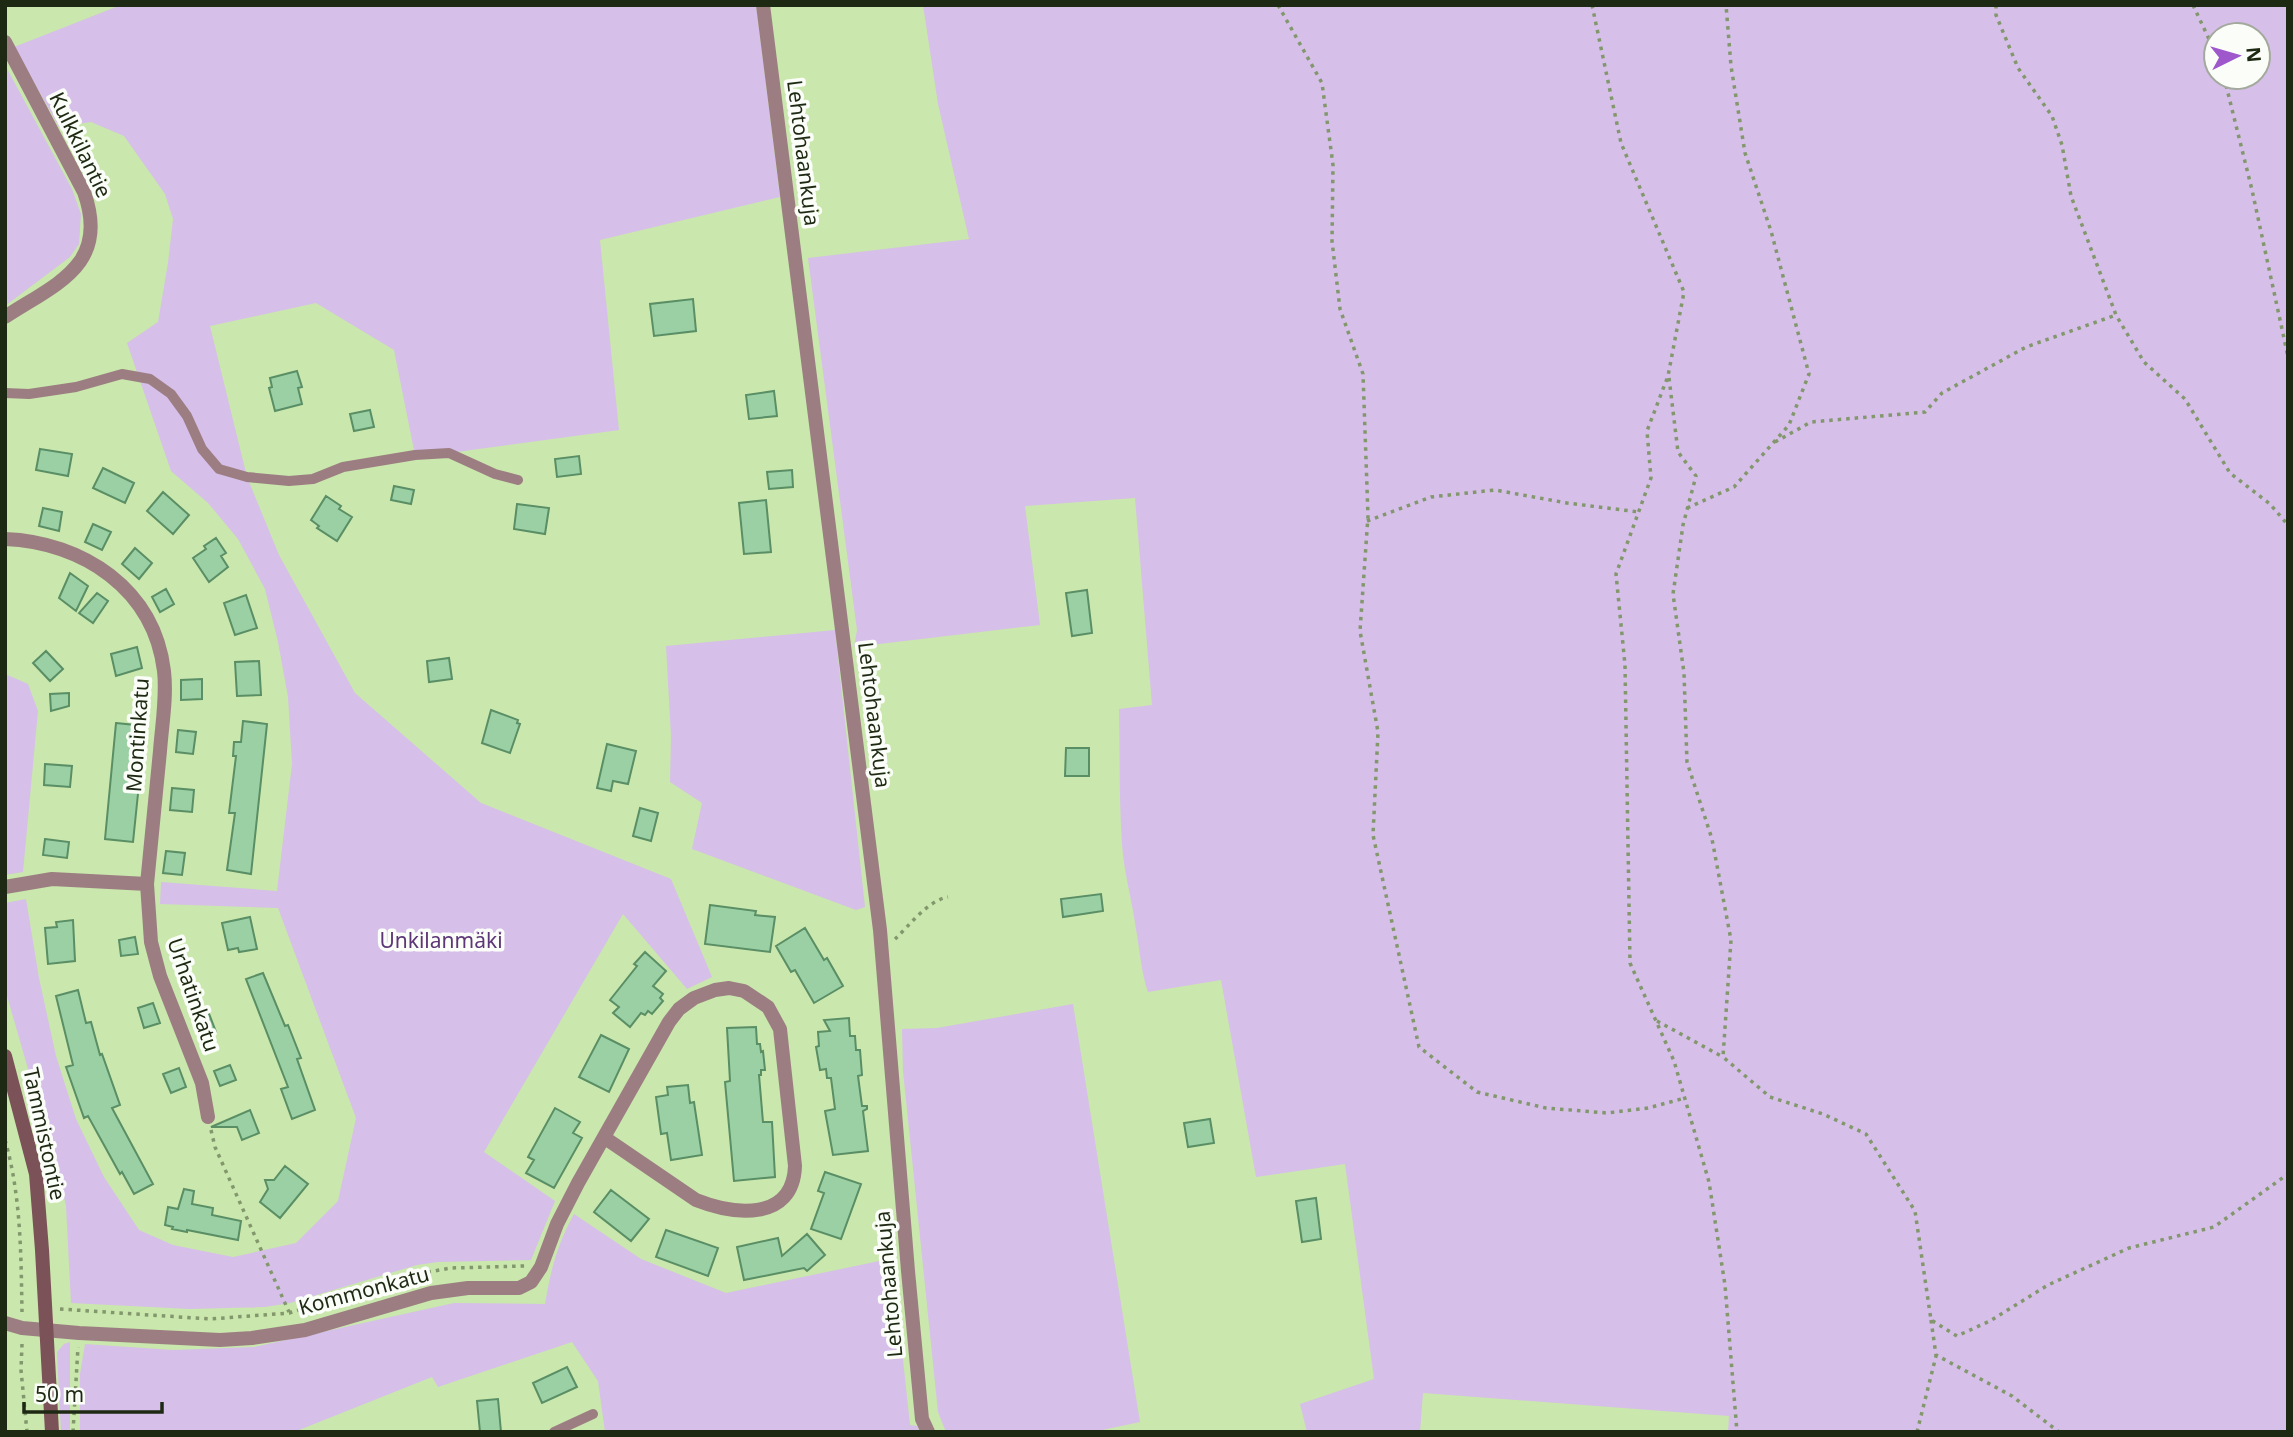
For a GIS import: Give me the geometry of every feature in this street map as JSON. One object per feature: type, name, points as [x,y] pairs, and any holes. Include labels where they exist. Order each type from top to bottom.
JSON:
[{"type":"street","name":"Lehtohaankuja","points":[[764,5],[881,947],[922,1419],[928,1432]]},
{"type":"street","name":"Kulkkilantie","points":[[5,42],[84,192],[90,209],[92,235],[82,260],[69,275],[5,317]]},
{"type":"street","name":"Montinkatu","points":[[5,539],[63,548],[95,564],[135,601],[155,636],[163,663],[165,689],[147,884]]},
{"type":"street","points":[[5,887],[52,879],[147,884]]},
{"type":"street","name":"Urhatinkatu","points":[[147,884],[151,942],[160,976],[202,1083],[208,1117]]},
{"type":"street","name":"Kommonkatu","points":[[5,1323],[22,1328],[79,1333],[220,1340],[305,1330],[431,1293],[519,1288],[531,1282],[541,1267],[568,1203],[669,1022],[687,1003],[704,992],[729,988],[751,994],[768,1007],[780,1029],[795,1166],[791,1188],[777,1203],[738,1212],[709,1205],[696,1200],[605,1139]]},
{"type":"street","name":"Tammistontie","points":[[5,1056],[36,1174],[52,1432]]},
{"type":"lane","points":[[5,393],[29,394],[76,387],[122,374],[150,379],[171,394],[187,416],[202,449],[219,469],[247,477],[313,480],[343,467],[415,455],[449,453],[495,474],[518,480]]},
{"type":"lane","points":[[554,1432],[593,1414]]},
{"type":"path","points":[[1279,5],[1322,83],[1333,165],[1332,241],[1340,309],[1363,374],[1367,521],[1360,631],[1378,732],[1373,835],[1419,1047],[1477,1093],[1546,1108],[1607,1113],[1648,1108],[1685,1098]]},
{"type":"path","points":[[1592,5],[1621,143],[1684,292],[1668,376],[1647,431],[1651,478],[1616,574],[1625,665],[1630,963],[1674,1061],[1711,1195],[1725,1285],[1737,1432]]},
{"type":"path","points":[[1687,508],[1734,487],[1788,425],[1808,374],[1771,231],[1745,153],[1731,66],[1726,5]]},
{"type":"path","points":[[1996,5],[1996,15],[2018,68],[2052,116],[2062,145],[2071,196],[2116,315],[2144,362],[2185,399],[2230,473],[2270,504],[2288,525]]},
{"type":"path","points":[[2193,5],[2202,24]]},
{"type":"path","points":[[2227,91],[2288,357]]},
{"type":"path","points":[[1772,443],[1811,422],[1925,412],[1942,393],[2026,347],[2116,315]]},
{"type":"path","points":[[1668,376],[1678,452],[1696,477],[1683,525],[1673,594],[1684,673],[1687,762],[1712,839],[1731,940],[1723,1058]]},
{"type":"path","points":[[1367,521],[1431,497],[1495,490],[1639,512]]},
{"type":"path","points":[[881,947],[890,944],[939,899],[948,897]]},
{"type":"path","points":[[1656,1020],[1723,1058],[1770,1097],[1823,1114],[1866,1134],[1915,1211],[1936,1355],[1917,1432]]},
{"type":"path","points":[[208,1117],[215,1147],[289,1312]]},
{"type":"path","points":[[5,1140],[12,1164],[17,1212],[21,1370],[27,1432]]},
{"type":"path","points":[[1931,1320],[1958,1336],[1990,1321],[2048,1285],[2129,1248],[2214,1227],[2288,1174]]},
{"type":"path","points":[[45,1309],[211,1319],[289,1312],[417,1274],[451,1268],[504,1265],[541,1267]]},
{"type":"path","points":[[73,1432],[78,1310]]},
{"type":"path","points":[[1936,1355],[2012,1396],[2059,1432]]},
{"type":"green space","name":"Unkilanmäki","points":[[121,5],[756,5],[780,197],[600,240],[619,430],[449,453],[415,455],[394,350],[316,303],[210,326],[247,477],[279,555],[355,693],[481,803],[671,879],[712,977],[687,989],[623,914],[484,1152],[555,1201],[531,1260],[417,1265],[290,1303],[265,1307],[190,1309],[71,1303],[66,1206],[5,989],[5,903],[26,899],[56,1056],[76,1119],[104,1177],[139,1230],[173,1245],[233,1257],[296,1243],[338,1201],[356,1118],[278,908],[160,904],[161,882],[277,891],[292,764],[288,697],[265,589],[238,539],[208,503],[171,471],[127,343],[158,322],[173,219],[165,194],[124,136],[91,122],[59,127],[14,47]]},
{"type":"green space","points":[[923,5],[2288,5],[2288,1432],[1728,1432],[1729,1416],[1423,1393],[1420,1432],[1307,1432],[1300,1404],[1374,1379],[1345,1164],[1256,1177],[1221,980],[1148,992],[1124,865],[1120,810],[1119,709],[1152,705],[1135,498],[1025,506],[1040,625],[854,647],[857,630],[808,258],[969,239],[938,104]]},
{"type":"green space","points":[[5,65],[72,189],[81,214],[79,244],[70,257],[5,306]]},
{"type":"green space","points":[[835,630],[865,907],[856,910],[692,849],[702,803],[670,782],[671,736],[666,646]]},
{"type":"green space","points":[[5,674],[28,684],[38,711],[23,872],[5,875]]},
{"type":"green space","points":[[1073,1004],[1140,1422],[1093,1432],[946,1432],[938,1412],[903,1071],[902,1029],[937,1028]]},
{"type":"green space","points":[[574,1214],[641,1259],[726,1293],[884,1260],[895,1285],[910,1425],[917,1426],[920,1432],[605,1432],[598,1381],[572,1342],[438,1387],[432,1377],[294,1432],[80,1432],[80,1374],[85,1344],[173,1350],[254,1347],[454,1303],[545,1304],[555,1258]]},
{"type":"green space","points":[[70,1342],[70,1432],[61,1432],[57,1352]]},
{"type":"building","points":[[693,299],[696,331],[654,336],[650,304]]},
{"type":"building","points":[[297,371],[302,387],[298,388],[302,404],[275,411],[269,388],[272,387],[270,378]]},
{"type":"building","points":[[774,391],[777,416],[749,419],[746,395]]},
{"type":"building","points":[[370,410],[374,427],[354,431],[350,414]]},
{"type":"building","points":[[40,449],[72,454],[68,476],[36,470]]},
{"type":"building","points":[[579,456],[581,474],[557,477],[555,459]]},
{"type":"building","points":[[103,468],[134,483],[125,503],[93,488]]},
{"type":"building","points":[[792,470],[793,487],[769,489],[767,472]]},
{"type":"building","points":[[394,486],[414,490],[411,504],[391,500]]},
{"type":"building","points":[[163,492],[189,515],[173,534],[147,511]]},
{"type":"building","points":[[326,496],[352,517],[337,541],[317,528],[319,526],[311,520]]},
{"type":"building","points":[[766,500],[771,552],[744,554],[739,503]]},
{"type":"building","points":[[517,504],[549,508],[545,534],[514,529]]},
{"type":"building","points":[[43,508],[62,512],[59,531],[39,526]]},
{"type":"building","points":[[93,524],[111,532],[102,550],[85,542]]},
{"type":"building","points":[[216,538],[226,553],[221,556],[228,567],[209,582],[193,558]]},
{"type":"building","points":[[135,548],[152,563],[139,579],[122,564]]},
{"type":"building","points":[[70,573],[88,586],[76,611],[59,598]]},
{"type":"building","points":[[166,589],[174,604],[160,612],[152,597]]},
{"type":"building","points":[[1087,590],[1092,633],[1072,636],[1066,593]]},
{"type":"building","points":[[97,593],[108,601],[93,623],[79,613]]},
{"type":"building","points":[[246,595],[257,628],[235,635],[224,603]]},
{"type":"building","points":[[137,647],[142,668],[116,676],[111,654]]},
{"type":"building","points":[[46,651],[63,669],[50,681],[33,663]]},
{"type":"building","points":[[449,658],[452,679],[429,682],[427,661]]},
{"type":"building","points":[[259,661],[261,695],[237,696],[235,662]]},
{"type":"building","points":[[202,679],[202,699],[181,700],[181,680]]},
{"type":"building","points":[[69,693],[69,706],[51,711],[50,694]]},
{"type":"building","points":[[491,710],[518,720],[517,723],[520,724],[510,753],[482,743]]},
{"type":"building","points":[[243,721],[267,724],[251,874],[227,870],[235,813],[229,813],[236,756],[233,756],[234,742],[241,742]]},
{"type":"building","points":[[116,723],[145,726],[133,842],[105,839]]},
{"type":"building","points":[[178,730],[196,732],[193,754],[176,752]]},
{"type":"building","points":[[607,744],[636,751],[628,784],[613,781],[611,791],[597,788]]},
{"type":"building","points":[[1066,748],[1089,748],[1089,776],[1065,776]]},
{"type":"building","points":[[45,764],[72,766],[70,787],[44,785]]},
{"type":"building","points":[[172,788],[194,790],[192,812],[170,810]]},
{"type":"building","points":[[640,808],[658,813],[651,841],[633,836]]},
{"type":"building","points":[[45,839],[69,842],[67,858],[43,855]]},
{"type":"building","points":[[166,851],[185,853],[182,875],[163,873]]},
{"type":"building","points":[[1101,894],[1103,911],[1063,917],[1061,899]]},
{"type":"building","points":[[710,905],[756,911],[755,915],[775,917],[770,952],[705,944]]},
{"type":"building","points":[[250,917],[257,949],[239,952],[238,948],[228,950],[222,923]]},
{"type":"building","points":[[73,920],[75,961],[48,964],[45,928],[57,927],[56,922]]},
{"type":"building","points":[[805,928],[843,986],[814,1003],[795,970],[791,972],[776,946]]},
{"type":"building","points":[[135,937],[138,954],[121,956],[119,940]]},
{"type":"building","points":[[645,952],[666,971],[653,986],[663,994],[660,998],[663,1001],[652,1014],[648,1011],[645,1015],[641,1013],[630,1027],[613,1013],[619,1007],[610,1000]]},
{"type":"building","points":[[263,973],[301,1058],[297,1059],[315,1110],[292,1119],[281,1089],[288,1087],[246,979]]},
{"type":"building","points":[[78,990],[86,1023],[91,1022],[100,1055],[102,1054],[120,1105],[112,1108],[153,1184],[134,1194],[88,1116],[84,1118],[66,1067],[73,1065],[56,996]]},
{"type":"building","points":[[153,1003],[160,1023],[144,1028],[138,1008]]},
{"type":"building","points":[[208,1011],[216,1032],[201,1038],[192,1017]]},
{"type":"building","points":[[849,1018],[850,1036],[855,1036],[856,1050],[860,1050],[862,1075],[858,1076],[862,1106],[867,1106],[863,1111],[868,1151],[833,1155],[825,1111],[835,1109],[831,1078],[827,1078],[826,1069],[820,1070],[816,1047],[819,1046],[818,1032],[830,1031],[824,1020]]},
{"type":"building","points":[[756,1027],[757,1044],[760,1044],[761,1052],[763,1051],[765,1070],[761,1070],[759,1075],[763,1122],[772,1122],[775,1177],[734,1181],[725,1082],[730,1081],[727,1028]]},
{"type":"building","points":[[601,1035],[629,1049],[609,1092],[579,1077]]},
{"type":"building","points":[[230,1065],[236,1080],[220,1086],[214,1071]]},
{"type":"building","points":[[179,1068],[186,1087],[171,1093],[163,1074]]},
{"type":"building","points":[[688,1085],[690,1103],[694,1102],[702,1155],[671,1160],[667,1133],[661,1134],[656,1097],[668,1095],[667,1087]]},
{"type":"building","points":[[555,1108],[580,1122],[573,1133],[582,1138],[554,1188],[526,1173],[534,1160],[528,1157]]},
{"type":"building","points":[[250,1110],[259,1133],[242,1140],[237,1127],[211,1127]]},
{"type":"building","points":[[1210,1119],[1214,1143],[1188,1147],[1184,1123]]},
{"type":"building","points":[[285,1166],[308,1184],[280,1218],[260,1202],[268,1189],[265,1180],[274,1180]]},
{"type":"building","points":[[825,1172],[861,1184],[841,1239],[811,1229],[824,1193],[818,1191]]},
{"type":"building","points":[[184,1189],[194,1191],[192,1204],[213,1208],[212,1215],[241,1221],[238,1240],[172,1229],[173,1227],[165,1225],[168,1207],[178,1209]]},
{"type":"building","points":[[611,1190],[649,1219],[631,1241],[594,1212]]},
{"type":"building","points":[[1316,1198],[1321,1239],[1302,1242],[1296,1201]]},
{"type":"building","points":[[666,1230],[718,1248],[708,1276],[656,1257]]},
{"type":"building","points":[[807,1234],[825,1255],[807,1271],[804,1268],[744,1280],[737,1247],[778,1238],[782,1256]]},
{"type":"building","points":[[567,1367],[577,1387],[542,1403],[533,1383]]},
{"type":"building","points":[[498,1399],[501,1432],[480,1432],[477,1401]]}]
